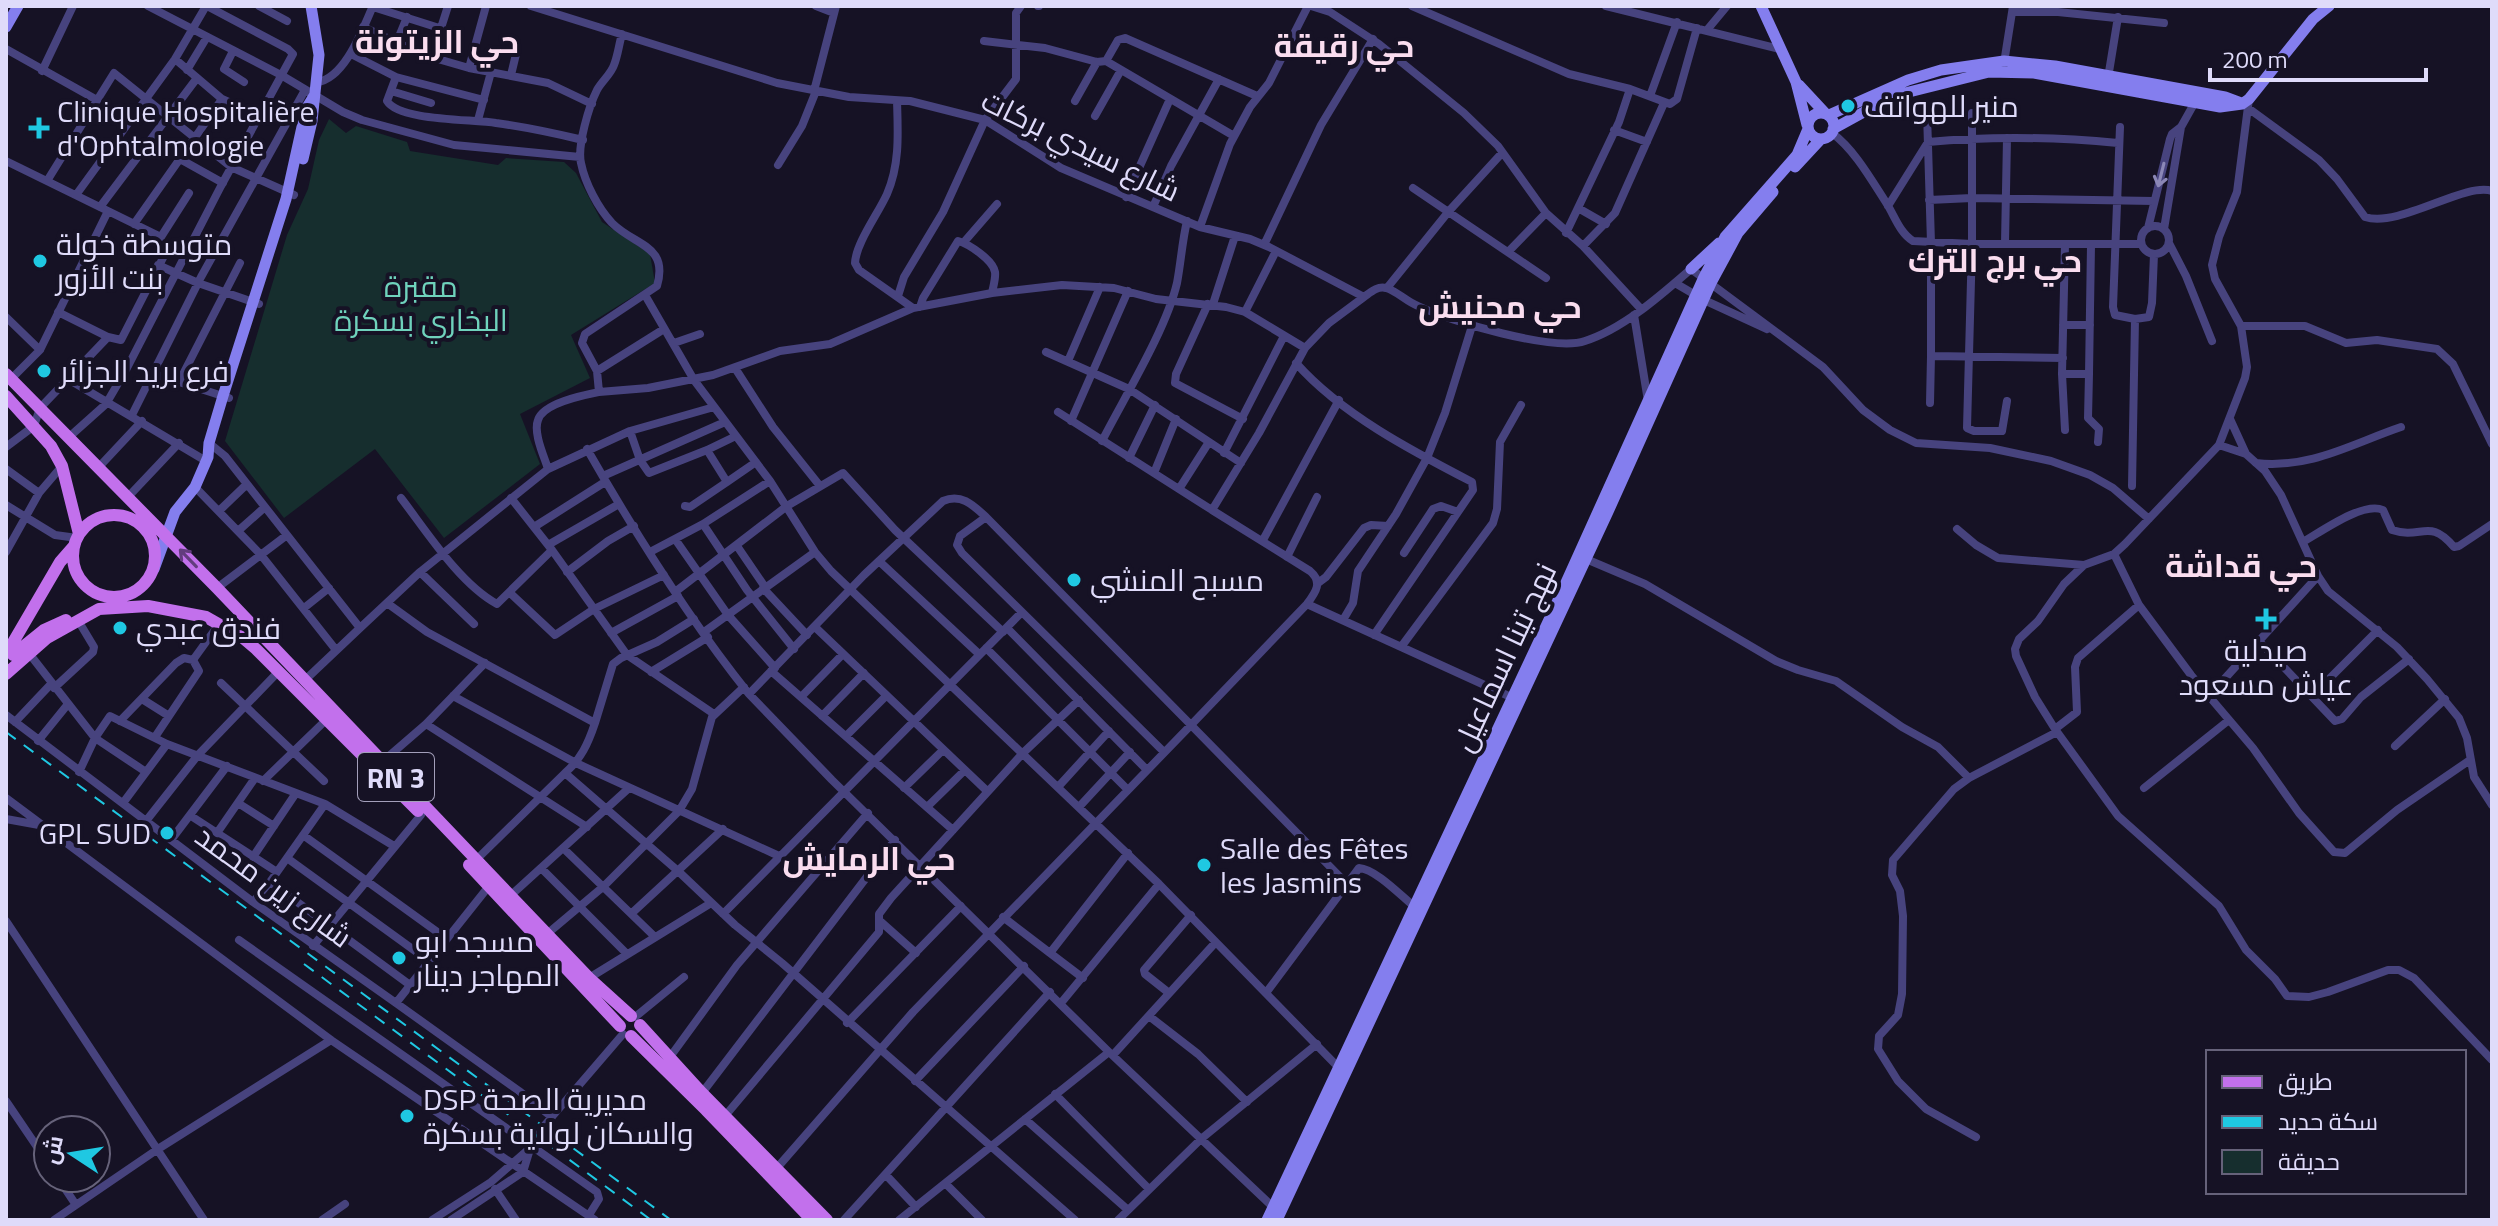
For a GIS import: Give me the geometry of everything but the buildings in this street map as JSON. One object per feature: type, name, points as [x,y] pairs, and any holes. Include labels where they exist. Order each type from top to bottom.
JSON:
[{"type":"main road","points":[[6,27],[18,6]]},
{"type":"main road","points":[[291,194],[309,93],[317,82],[319,55],[311,6]]},
{"type":"main road","points":[[1761,6],[1796,82],[1808,127],[1813,136],[1829,134],[1833,122],[1796,82]]},
{"type":"main road","points":[[1808,127],[1813,115],[1827,114],[1908,80],[1941,70],[2004,66],[2055,66],[2220,107],[2246,103],[2313,19],[2329,6]]},
{"type":"main road","name":"نهج تينا اسماعيل","points":[[1708,280],[1738,233],[1829,134],[1893,96],[2004,66]]},
{"type":"main road","points":[[2107,81],[2225,97],[2246,103]]},
{"type":"main road","points":[[99,609],[142,587],[154,569],[175,512],[195,487],[207,459],[312,121],[309,93]]},
{"type":"main road","name":"نهج تينا اسماعيل","points":[[1418,910],[1725,237],[1797,155],[1808,127]]},
{"type":"main road","points":[[1691,269],[1725,237]]},
{"type":"main road","name":"نهج تينا اسماعيل","points":[[1267,1220],[1342,1071],[1586,559],[1700,297]]},
{"type":"main road","points":[[8,376],[127,498],[145,525],[156,552],[154,569]]},
{"type":"main road","points":[[6,396],[51,446],[62,466],[77,539],[75,571],[91,591],[118,598]]},
{"type":"main road","points":[[77,539],[86,525],[107,515],[129,517],[145,525],[175,512]]},
{"type":"main road","name":"RN 3","points":[[145,525],[165,535],[589,978],[635,1019],[702,1093],[827,1220]]},
{"type":"main road","name":"RN 3","points":[[9,650],[47,574],[77,539]]},
{"type":"main road","name":"RN 3","points":[[118,598],[206,617],[250,643],[421,815],[624,1032],[706,1110],[812,1220]]},
{"type":"main road","name":"RN 3","points":[[9,650],[77,615],[99,609],[148,606]]},
{"type":"main road","name":"RN 3","points":[[6,674],[47,638],[99,609]]},
{"type":"main road","points":[[625,1017],[635,1019],[637,1034],[624,1032],[625,1017]]},
{"type":"main road","name":"نهج تينا اسماعيل","points":[[1277,1220],[1342,1071]]},
{"type":"street","points":[[42,71],[73,6]]},
{"type":"street","points":[[148,6],[362,120],[433,141],[580,157]]},
{"type":"street","points":[[68,438],[106,404],[292,51],[206,6],[175,59],[76,195]]},
{"type":"street","points":[[259,6],[287,21]]},
{"type":"street","points":[[441,28],[448,6]]},
{"type":"street","points":[[469,68],[486,6]]},
{"type":"street","name":"شارع سيدي بركات","points":[[531,6],[553,9],[743,73],[815,91],[928,104],[985,120],[1061,168],[1200,227],[1264,245],[1364,297]]},
{"type":"street","points":[[778,165],[802,126],[815,91],[835,10],[816,6]]},
{"type":"street","points":[[898,296],[904,277],[943,212],[985,120],[1016,79],[1016,13],[1021,6]]},
{"type":"street","points":[[1200,227],[1234,136],[1257,96],[1269,83],[1310,6],[1330,12],[1373,39],[1448,99],[1498,146],[1546,213],[1583,246],[1638,312],[1648,404]]},
{"type":"street","points":[[1412,6],[1569,74],[1630,89],[1664,103],[1676,102],[1702,29],[1727,6]]},
{"type":"street","points":[[1606,6],[1780,49]]},
{"type":"street","points":[[317,82],[325,81],[351,54],[373,7],[455,33]]},
{"type":"street","points":[[2004,66],[2013,9],[2164,23]]},
{"type":"street","points":[[396,44],[407,17]]},
{"type":"street","points":[[2107,81],[2118,17]]},
{"type":"street","points":[[1650,96],[1677,22]]},
{"type":"street","points":[[363,27],[396,44],[469,68],[548,83],[592,104]]},
{"type":"street","points":[[599,392],[597,371],[582,343],[585,334],[657,286],[660,266],[651,249],[621,231],[606,215],[591,188],[580,157],[592,104],[597,90],[613,69],[622,34]]},
{"type":"street","points":[[187,70],[207,37]]},
{"type":"street","points":[[1075,101],[1101,61],[1123,38],[1257,96]]},
{"type":"street","points":[[1264,245],[1321,125],[1373,39]]},
{"type":"street","points":[[984,41],[1017,43],[1101,61],[1234,136]]},
{"type":"street","points":[[6,49],[97,100]]},
{"type":"street","points":[[511,75],[517,50]]},
{"type":"street","points":[[233,51],[224,68],[244,82]]},
{"type":"street","points":[[351,54],[396,77],[484,100]]},
{"type":"street","points":[[175,59],[222,99],[260,116]]},
{"type":"street","points":[[1095,116],[1121,70]]},
{"type":"street","points":[[478,120],[491,72]]},
{"type":"street","points":[[47,181],[114,73],[231,167],[291,194]]},
{"type":"street","points":[[396,77],[387,103],[394,108],[435,118],[478,120],[583,140]]},
{"type":"street","points":[[8,376],[40,350],[104,209],[197,78]]},
{"type":"street","points":[[1153,207],[1171,166],[1219,79]]},
{"type":"street","points":[[1566,233],[1630,89]]},
{"type":"street","points":[[391,91],[431,103]]},
{"type":"street","points":[[132,415],[254,177],[309,93]]},
{"type":"street","points":[[134,224],[222,99]]},
{"type":"street","points":[[1126,197],[1170,99]]},
{"type":"street","points":[[897,101],[897,159],[893,176],[883,204],[854,258],[859,270],[916,308]]},
{"type":"street","points":[[2195,102],[2181,127],[2164,229],[2212,341]]},
{"type":"street","points":[[1583,246],[1615,213],[1664,103]]},
{"type":"street","points":[[2246,103],[2319,160],[2365,217],[2382,219],[2481,188],[2492,191]]},
{"type":"street","points":[[2246,103],[2237,192],[2219,237],[2212,265],[2215,279],[2241,326],[2247,367],[2230,419],[2219,445],[2114,554],[2084,565],[2064,584],[2038,621],[2019,639],[2015,649],[2035,697],[2118,816],[2219,906],[2246,950],[2287,996],[2309,997],[2388,970],[2399,970],[2414,978],[2492,1060]]},
{"type":"street","points":[[1927,113],[1931,243],[1930,403]]},
{"type":"street","points":[[1972,113],[1967,428],[2002,431],[2007,401]]},
{"type":"street","points":[[2120,127],[2114,313],[2118,317],[2146,318],[2150,314],[2154,254]]},
{"type":"street","points":[[2169,243],[2160,253],[2154,254],[2146,251],[2141,244],[2142,235],[2148,228],[2170,139],[2181,127]]},
{"type":"street","points":[[1614,130],[1647,142]]},
{"type":"street","points":[[1829,134],[1845,144],[1907,237],[1931,243],[2141,244]]},
{"type":"street","points":[[1928,142],[2007,138],[2118,143]]},
{"type":"street","points":[[2005,243],[2007,138]]},
{"type":"street","points":[[1888,206],[1928,142]]},
{"type":"street","points":[[1387,288],[1449,211],[1502,153]]},
{"type":"street","points":[[180,159],[223,183]]},
{"type":"street","points":[[6,161],[161,237]]},
{"type":"street","points":[[1413,188],[1546,278]]},
{"type":"street","points":[[58,312],[108,337],[121,340],[166,252],[159,244],[161,237],[189,193]]},
{"type":"street","points":[[1929,200],[2154,201]]},
{"type":"street","points":[[916,308],[955,244],[964,242],[997,204]]},
{"type":"street","points":[[1578,208],[1606,224]]},
{"type":"street","points":[[1508,252],[1546,213]]},
{"type":"street","points":[[1102,441],[1153,343],[1171,300],[1177,283],[1187,221]]},
{"type":"street","points":[[2148,228],[2156,226],[2164,229]]},
{"type":"street","points":[[1235,236],[1210,304],[1176,374],[1175,383],[1243,419]]},
{"type":"street","points":[[964,242],[994,268],[992,293]]},
{"type":"street","points":[[2065,245],[2062,374],[2065,430]]},
{"type":"street","points":[[2091,245],[2088,418],[2099,429],[2098,442]]},
{"type":"street","points":[[1245,312],[1276,251]]},
{"type":"street","points":[[179,382],[240,263]]},
{"type":"street","points":[[158,265],[256,303]]},
{"type":"street","points":[[1212,510],[1305,348],[1329,323],[1375,288],[1387,288],[1413,304],[1472,326],[1524,337],[1580,343],[1638,312],[1691,269],[1823,367],[1874,420],[1916,443],[1990,448],[2051,461],[2090,475],[2113,488],[2149,519]]},
{"type":"street","points":[[1675,283],[1769,329]]},
{"type":"street","points":[[548,469],[537,421],[541,414],[566,400],[599,392],[694,380],[780,351],[830,344],[916,308],[992,293],[1062,285],[1100,287],[1156,299],[1210,304],[1245,312],[1305,348]]},
{"type":"street","points":[[1068,361],[1100,287]]},
{"type":"street","points":[[1071,421],[1128,291]]},
{"type":"street","points":[[645,295],[694,380],[770,481],[815,552],[831,571],[1128,853],[1342,1071]]},
{"type":"street","points":[[6,317],[40,350]]},
{"type":"street","points":[[2132,486],[2135,319]]},
{"type":"street","points":[[2063,325],[2090,325]]},
{"type":"street","points":[[1343,620],[1353,603],[1358,571],[1427,458],[1445,413],[1472,326]]},
{"type":"street","points":[[2241,326],[2305,326],[2346,343],[2377,340],[2437,349],[2453,364],[2492,444]]},
{"type":"street","points":[[597,371],[664,329]]},
{"type":"street","points":[[674,343],[700,334]]},
{"type":"street","points":[[1224,453],[1284,336]]},
{"type":"street","points":[[8,441],[34,426],[40,408],[108,337]]},
{"type":"street","points":[[1046,352],[1129,389],[1241,463]]},
{"type":"street","points":[[1931,356],[2063,358]]},
{"type":"street","points":[[1296,363],[1308,377],[1394,441],[1472,482],[1473,490],[1374,635]]},
{"type":"street","points":[[735,368],[773,427],[820,486]]},
{"type":"street","points":[[151,373],[226,397]]},
{"type":"street","points":[[2062,374],[2089,374]]},
{"type":"street","points":[[68,379],[106,404],[132,415],[207,459]]},
{"type":"street","points":[[1263,540],[1339,400]]},
{"type":"street","points":[[1129,458],[1155,405]]},
{"type":"street","points":[[1401,647],[1493,523],[1497,509],[1500,442],[1521,405]]},
{"type":"street","points":[[304,681],[420,572],[548,469],[630,431],[714,407]]},
{"type":"street","points":[[776,1169],[880,1049],[988,932],[1096,825],[1316,592],[1318,583],[1315,575],[1058,412]]},
{"type":"street","points":[[1154,473],[1176,419]]},
{"type":"street","points":[[2230,419],[2246,454],[2281,495],[2318,576],[2339,601],[2378,630],[2409,659],[2445,699],[2465,728],[2474,777],[2492,805]]},
{"type":"street","points":[[98,468],[142,421]]},
{"type":"street","points":[[534,527],[604,479],[725,422]]},
{"type":"street","points":[[2255,463],[2304,463],[2401,427]]},
{"type":"street","points":[[630,431],[640,460],[649,473],[736,436]]},
{"type":"street","points":[[1179,489],[1209,442]]},
{"type":"street","points":[[127,498],[179,443]]},
{"type":"street","points":[[212,445],[247,484],[360,628]]},
{"type":"street","points":[[2219,445],[2246,454]]},
{"type":"street","points":[[587,449],[664,575],[747,690],[961,906],[1273,1207]]},
{"type":"street","points":[[707,450],[727,482]]},
{"type":"street","points":[[685,506],[690,507],[756,462]]},
{"type":"street","points":[[7,548],[39,493],[62,466]]},
{"type":"street","points":[[6,469],[39,493]]},
{"type":"street","points":[[611,633],[677,594],[787,506],[843,473],[905,540],[1079,700],[1146,769]]},
{"type":"street","points":[[650,552],[703,524],[770,481]]},
{"type":"street","points":[[219,511],[247,484]]},
{"type":"street","points":[[195,487],[261,555],[336,650]]},
{"type":"street","points":[[547,934],[604,886],[679,811],[692,789],[714,714],[773,670],[943,501],[952,497],[965,500],[986,517],[1347,884]]},
{"type":"street","points":[[1287,557],[1317,497]]},
{"type":"street","points":[[401,498],[443,553],[495,604],[500,604],[550,547],[619,504]]},
{"type":"street","points":[[511,498],[627,655],[714,714]]},
{"type":"street","points":[[6,505],[55,535],[77,539]]},
{"type":"street","points":[[1404,553],[1433,509],[1441,506],[1458,512]]},
{"type":"street","points":[[238,531],[265,507]]},
{"type":"street","points":[[2303,542],[2360,511],[2374,507],[2383,510],[2392,530],[2403,533],[2430,529],[2439,532],[2456,547],[2492,524]]},
{"type":"street","points":[[986,517],[960,536],[958,548],[1164,752]]},
{"type":"street","points":[[703,524],[752,597],[794,649]]},
{"type":"street","points":[[1318,583],[1364,528],[1371,525],[1388,526]]},
{"type":"street","points":[[567,572],[634,526]]},
{"type":"street","points":[[1957,529],[1998,558],[2084,565]]},
{"type":"street","points":[[217,588],[287,535]]},
{"type":"street","points":[[675,539],[728,615],[773,670],[953,830]]},
{"type":"street","points":[[737,546],[764,588],[807,635]]},
{"type":"street","points":[[651,672],[706,635],[728,615],[815,552]]},
{"type":"street","points":[[2114,554],[2139,605],[2208,697],[2253,748],[2299,813],[2334,852],[2339,854],[2354,848],[2397,810],[2470,760]]},
{"type":"street","points":[[1586,559],[1645,584],[1776,661],[1836,681],[1902,727],[1938,747],[1969,778]]},
{"type":"street","points":[[880,562],[982,651],[1127,789]]},
{"type":"street","points":[[420,572],[474,624]]},
{"type":"street","points":[[510,593],[555,635],[594,609],[664,575]]},
{"type":"street","points":[[2208,697],[2318,576]]},
{"type":"street","points":[[304,608],[329,588]]},
{"type":"street","points":[[387,603],[427,632],[595,723]]},
{"type":"street","points":[[1307,604],[1513,698]]},
{"type":"street","points":[[1976,1137],[1926,1109],[1898,1081],[1880,1054],[1879,1036],[1898,1015],[1902,994],[1903,916],[1900,891],[1892,875],[1893,860],[1948,795],[1969,778],[2056,730],[2077,712],[2075,664],[2078,658],[2139,605]]},
{"type":"street","points":[[723,914],[1021,613]]},
{"type":"street","points":[[476,860],[576,763],[587,746],[613,664],[694,619]]},
{"type":"street","points":[[15,722],[93,652],[94,647],[79,622]]},
{"type":"street","points":[[193,660],[219,624]]},
{"type":"street","points":[[815,627],[987,791]]},
{"type":"street","points":[[2312,696],[2378,630]]},
{"type":"street","points":[[2258,640],[2333,720],[2340,720],[2361,697],[2409,659]]},
{"type":"street","points":[[28,652],[95,738],[146,772]]},
{"type":"street","points":[[801,697],[843,654]]},
{"type":"street","points":[[120,721],[181,659],[193,660]]},
{"type":"street","points":[[155,737],[199,671],[193,660]]},
{"type":"street","points":[[382,762],[426,724],[485,663]]},
{"type":"street","points":[[146,821],[198,755],[279,671]]},
{"type":"street","points":[[822,716],[864,673]]},
{"type":"street","points":[[221,683],[324,781]]},
{"type":"street","points":[[453,696],[576,763],[779,856]]},
{"type":"street","points":[[846,736],[886,696]]},
{"type":"street","points":[[142,699],[169,716]]},
{"type":"street","points":[[2395,746],[2445,699]]},
{"type":"street","points":[[725,1116],[879,932],[880,911],[987,791],[1079,700]]},
{"type":"street","points":[[38,741],[68,704]]},
{"type":"street","name":"شارع زين محمد","points":[[6,715],[253,902],[552,1117]]},
{"type":"street","points":[[79,772],[108,717],[167,744],[325,804],[394,846]]},
{"type":"street","points":[[217,833],[259,780],[326,720]]},
{"type":"street","points":[[2144,788],[2229,720]]},
{"type":"street","points":[[426,724],[587,827]]},
{"type":"street","points":[[1058,787],[1109,731]]},
{"type":"street","points":[[123,803],[167,744]]},
{"type":"street","points":[[904,788],[943,750]]},
{"type":"street","points":[[1079,807],[1130,752]]},
{"type":"street","points":[[171,840],[227,766]]},
{"type":"street","points":[[927,807],[965,770]]},
{"type":"street","points":[[565,773],[756,944],[795,974],[847,1023],[1075,1220]]},
{"type":"street","points":[[510,896],[629,788]]},
{"type":"street","points":[[253,857],[296,793]]},
{"type":"street","points":[[6,798],[331,1040],[592,1218],[599,1199],[597,1192],[239,940]]},
{"type":"street","points":[[238,803],[274,826]]},
{"type":"street","points":[[253,902],[325,804]]},
{"type":"street","points":[[670,1057],[737,965],[868,813]]},
{"type":"street","points":[[313,946],[421,815]]},
{"type":"street","points":[[191,816],[277,872]]},
{"type":"street","points":[[6,819],[43,826]]},
{"type":"street","points":[[632,913],[723,829]]},
{"type":"street","points":[[303,835],[447,939]]},
{"type":"street","points":[[702,1093],[895,840]]},
{"type":"street","points":[[563,848],[655,937]]},
{"type":"street","points":[[1050,953],[1128,853]]},
{"type":"street","points":[[287,858],[429,961]]},
{"type":"street","points":[[541,868],[626,953]]},
{"type":"street","points":[[1266,993],[1358,869],[1365,868],[1418,910]]},
{"type":"street","points":[[270,882],[410,985]]},
{"type":"street","points":[[1061,1003],[1159,884]]},
{"type":"street","points":[[396,1003],[489,886]]},
{"type":"street","points":[[589,978],[711,903]]},
{"type":"street","points":[[847,1023],[961,906]]},
{"type":"street","points":[[1169,993],[1144,970],[1191,915]]},
{"type":"street","points":[[1003,917],[1083,978]]},
{"type":"street","points":[[6,921],[204,1220]]},
{"type":"street","points":[[880,921],[916,953]]},
{"type":"street","points":[[899,1220],[1055,1094],[1111,1053],[1215,943]]},
{"type":"street","points":[[915,1081],[1024,966]]},
{"type":"street","points":[[635,1019],[684,977]]},
{"type":"street","points":[[844,1220],[1050,992]]},
{"type":"street","points":[[1149,1016],[1198,1054],[1247,1102]]},
{"type":"street","points":[[446,1218],[531,1147],[552,1117],[624,1032]]},
{"type":"street","points":[[54,1220],[158,1149],[331,1040]]},
{"type":"street","points":[[1118,1220],[1201,1139],[1317,1044]]},
{"type":"street","points":[[1055,1094],[1149,1189]]},
{"type":"street","points":[[6,1101],[32,1139]]},
{"type":"street","points":[[1025,1119],[1128,1210]]},
{"type":"street","points":[[432,1220],[446,1218],[496,1191],[523,1172],[531,1147]]},
{"type":"street","points":[[886,1175],[916,1207]]},
{"type":"street","points":[[491,1182],[516,1220]]},
{"type":"street","points":[[946,1184],[982,1220]]},
{"type":"street","points":[[69,1194],[76,1205]]},
{"type":"street","points":[[322,1220],[345,1204]]},
{"type":"green space","name":"مقبرة البخاري بسكرة","points":[[329,119],[346,133],[356,126],[407,142],[410,151],[498,165],[506,158],[564,162],[576,173],[602,222],[650,254],[655,283],[571,335],[590,378],[520,414],[540,464],[444,538],[375,449],[284,518],[225,441],[287,235],[308,189],[319,140]]},
{"type":"railway","points":[[6,732],[671,1220]]},
{"type":"railway","points":[[304,964],[651,1220]]},
{"type":"place","name":"منير للهواتف","points":[[1848,106]]},
{"type":"place","name":"Clinique Hospitalière d'Ophtalmologie","points":[[39,128]]},
{"type":"place","name":"متوسطة خولة بنت الأزور","points":[[40,261]]},
{"type":"place","name":"فرع بريد الجزائر","points":[[44,371]]},
{"type":"place","name":"مسبح المنشي","points":[[1074,580]]},
{"type":"place","name":"صيدلية عياش مسعود","points":[[2266,619]]},
{"type":"place","name":"فندق عبدي","points":[[120,628]]},
{"type":"place","name":"GPL SUD","points":[[167,833]]},
{"type":"place","name":"Salle des Fêtes les Jasmins","points":[[1204,865]]},
{"type":"place","name":"مسجد ابو المهاجر دينار","points":[[399,958]]},
{"type":"place","name":"DSP مديرية الصحة والسكان لولاية بسكرة","points":[[407,1116]]},
{"type":"district","name":"حي الزيتونة","points":[[437,41]]},
{"type":"district","name":"حي رقيقة","points":[[1344,45]]},
{"type":"district","name":"حي برج الترك","points":[[1995,260]]},
{"type":"district","name":"حي مجنيش","points":[[1500,306]]},
{"type":"district","name":"حي قداشة","points":[[2241,565]]},
{"type":"district","name":"حي الرمايش","points":[[869,858]]}]
